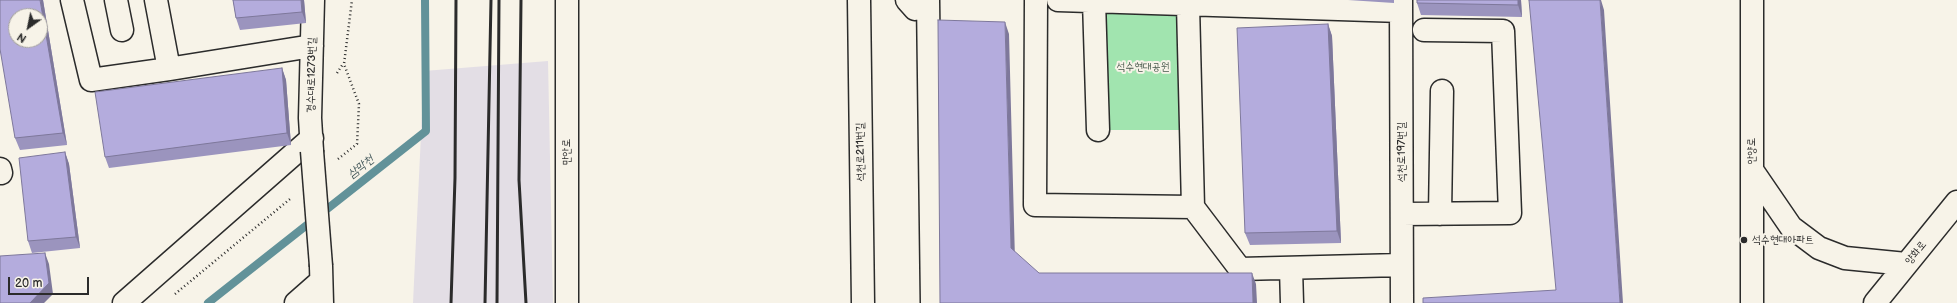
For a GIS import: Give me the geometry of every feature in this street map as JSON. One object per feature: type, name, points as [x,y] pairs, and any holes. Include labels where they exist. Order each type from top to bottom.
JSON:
[{"type":"street","points":[[72,0],[91,80],[312,46]]},
{"type":"street","points":[[116,0],[122,30]]},
{"type":"street","points":[[156,0],[169,69]]},
{"type":"street","name":"경수대로1273번길","points":[[313,0],[310,118],[321,274]]},
{"type":"street","name":"만안로","points":[[567,0],[567,303]]},
{"type":"street","name":"석천로211번길","points":[[859,0],[863,303]]},
{"type":"street","points":[[1036,0],[1036,205],[1193,208]]},
{"type":"street","points":[[1058,0],[1188,5],[1401,5]]},
{"type":"street","name":"안양로","points":[[1752,0],[1752,303]]},
{"type":"street","points":[[1094,1],[1098,130]]},
{"type":"street","points":[[917,3],[932,303]]},
{"type":"street","points":[[1188,5],[1193,208],[1240,269],[1401,265]]},
{"type":"street","name":"석천로197번길","points":[[1401,5],[1402,303]]},
{"type":"street","points":[[1402,214],[1510,213],[1503,31],[1424,30]]},
{"type":"street","points":[[1440,214],[1442,91]]},
{"type":"street","points":[[124,303],[312,145]]},
{"type":"street","points":[[1752,170],[1791,227],[1819,248],[1845,258],[1906,264]]},
{"type":"street","name":"양화로","points":[[1875,303],[1957,202]]},
{"type":"street","points":[[1291,268],[1292,303]]},
{"type":"street","points":[[296,303],[321,274]]},
{"type":"street","points":[[321,274],[322,303]]},
{"type":"shaded area","points":[[548,61],[553,303],[413,303],[424,71]]},
{"type":"green space","name":"석수현대공원","points":[[1094,1],[1188,5],[1191,130],[1098,130]]},
{"type":"building","points":[[0,0],[40,0],[41,8],[8,8],[8,48],[48,48],[48,46],[63,133],[15,138],[0,49]]},
{"type":"building","points":[[233,0],[301,0],[302,12],[236,18]]},
{"type":"building","points":[[1417,0],[1518,0],[1518,5],[1417,3]]},
{"type":"building","points":[[1529,0],[1600,0],[1620,303],[1423,303],[1423,298],[1556,290]]},
{"type":"building","points":[[938,20],[1005,22],[1011,248],[1039,273],[1252,273],[1253,303],[940,303]]},
{"type":"building","points":[[1328,24],[1337,231],[1245,233],[1237,28]]},
{"type":"building","points":[[282,68],[287,133],[105,157],[95,92]]},
{"type":"building","points":[[65,152],[76,237],[28,241],[19,158]]},
{"type":"building","points":[[45,253],[49,283],[30,303],[0,303],[0,256]]},
{"type":"waterway","name":"삼막천","points":[[208,303],[426,131],[425,0]]},
{"type":"railway","points":[[451,303],[455,178],[456,0]]},
{"type":"railway","points":[[485,303],[491,0]]},
{"type":"railway","points":[[497,303],[499,0]]},
{"type":"railway","points":[[521,0],[519,180],[526,303]]},
{"type":"place","name":"석수현대아파트","points":[[1744,240]]}]
